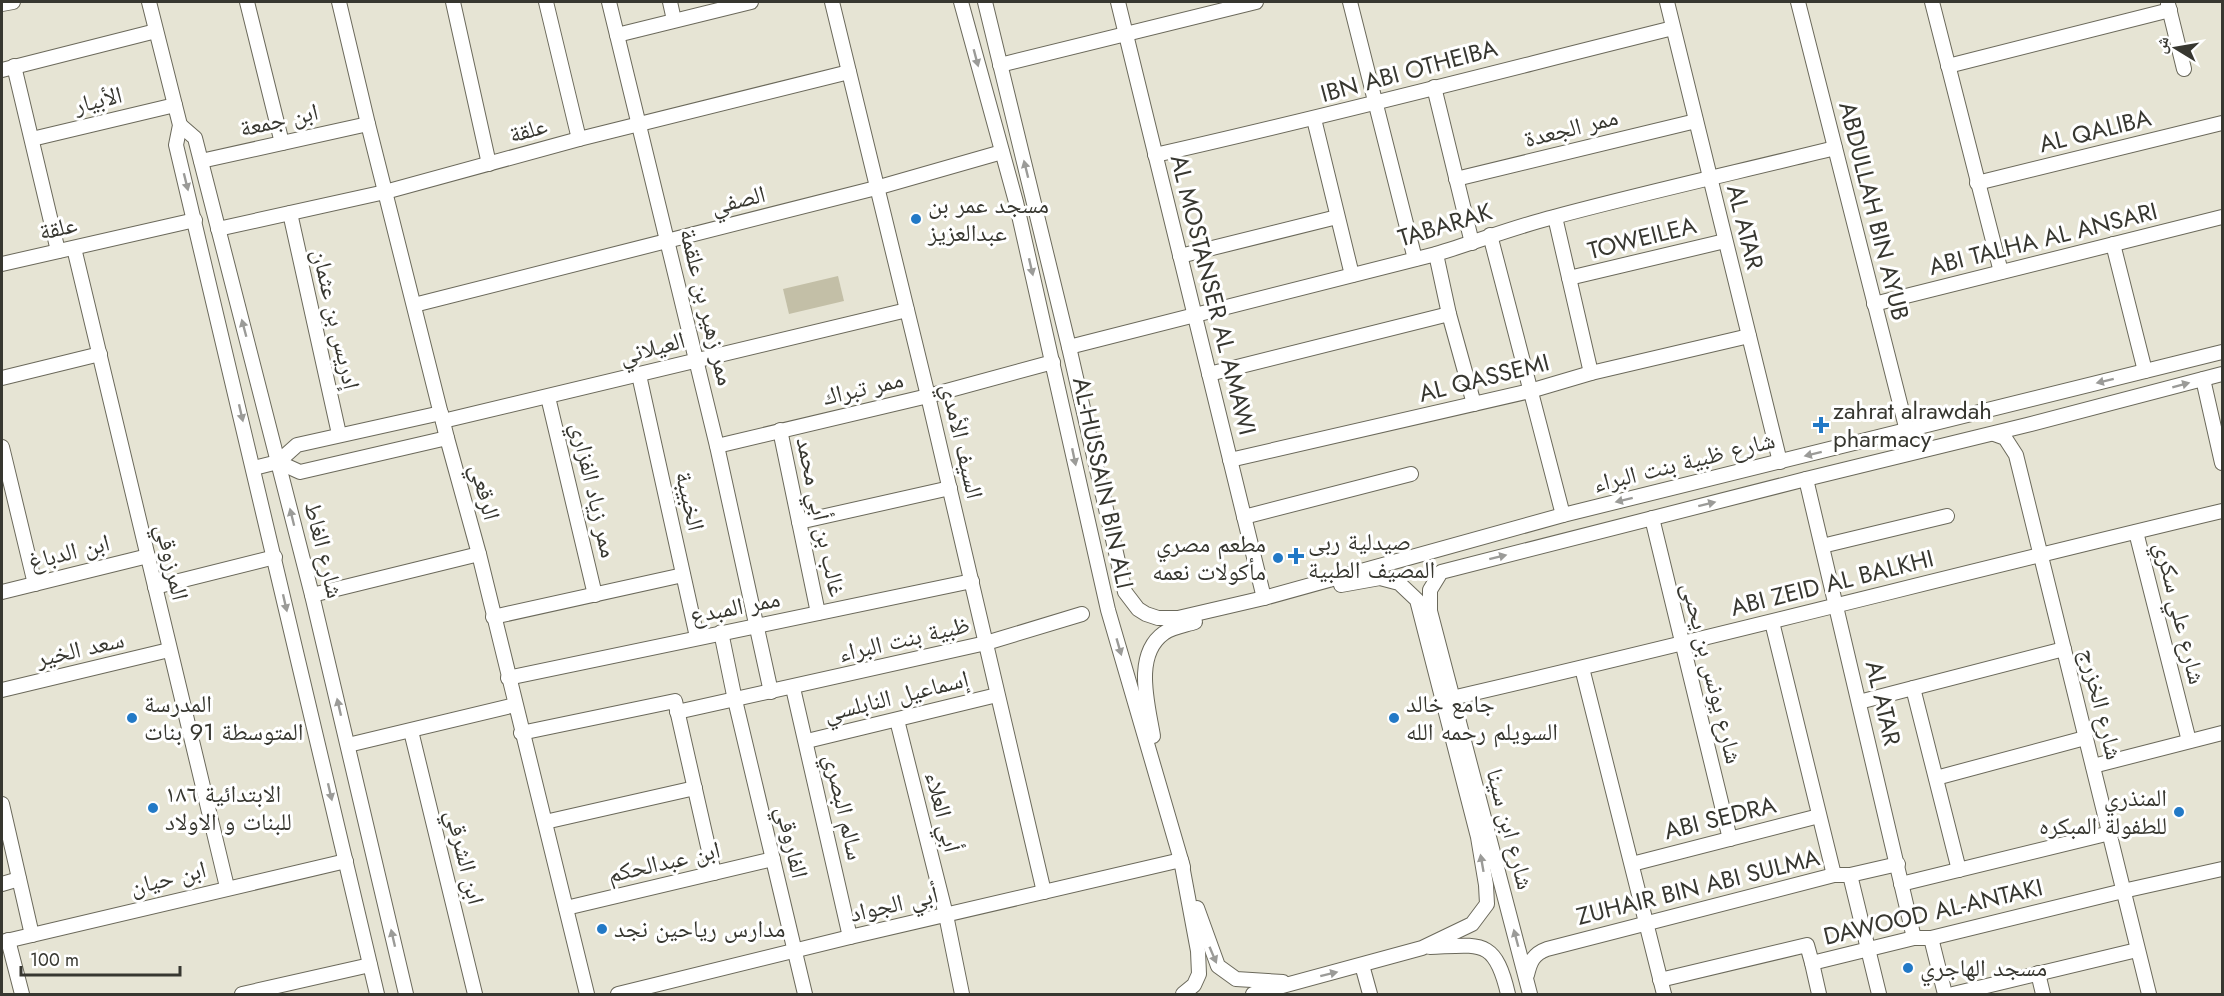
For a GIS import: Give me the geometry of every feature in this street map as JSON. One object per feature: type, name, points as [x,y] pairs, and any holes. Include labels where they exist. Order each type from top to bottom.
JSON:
[{"type":"street","points":[[2,4],[13,2]]},
{"type":"street","name":"شارع الغاط","points":[[149,2],[180,125],[176,145],[377,994]]},
{"type":"street","points":[[247,2],[282,143]]},
{"type":"street","name":"الرقعي","points":[[339,2],[587,994]]},
{"type":"street","points":[[453,2],[489,164]]},
{"type":"street","points":[[546,2],[579,139]]},
{"type":"street","name":"ممر زهير بن علقمة","points":[[609,2],[697,360],[771,692]]},
{"type":"street","points":[[670,2],[674,20]]},
{"type":"street","points":[[617,35],[751,2]]},
{"type":"street","name":"السيف الأمدي","points":[[832,2],[950,488],[1044,892]]},
{"type":"street","name":"AL-HUSSAIN BIN ALI","points":[[961,2],[1016,202],[1108,610],[1181,860],[1198,951],[1199,974],[1194,985],[1183,994]]},
{"type":"street","name":"AL-HUSSAIN BIN ALI","points":[[985,2],[1069,347],[1125,592],[1138,609],[1158,618]]},
{"type":"street","name":"AL MOSTANSER AL AMAWI","points":[[1118,2],[1264,598]]},
{"type":"street","points":[[1000,65],[1256,2]]},
{"type":"street","points":[[1350,2],[1414,259]]},
{"type":"street","name":"AL ATAR","points":[[1666,2],[1780,462]]},
{"type":"street","name":"ABDULLAH BIN AYUB","points":[[1798,2],[1907,430]]},
{"type":"street","points":[[1932,2],[2001,272]]},
{"type":"street","points":[[1948,66],[2169,6],[2184,69]]},
{"type":"street","name":"IBN ABI OTHEIBA","points":[[1155,155],[1314,119],[1673,28]]},
{"type":"street","points":[[58,251],[32,139],[8,68],[156,31]]},
{"type":"street","name":"علقة","points":[[218,229],[385,192],[579,139],[849,72]]},
{"type":"street","points":[[1434,87],[1472,243]]},
{"type":"street","name":"الأبيار","points":[[32,139],[175,105]]},
{"type":"street","points":[[1314,119],[1352,275]]},
{"type":"street","name":"ممر الجعدة","points":[[1456,179],[1696,121]]},
{"type":"street","name":"AL QALIBA","points":[[1977,183],[2223,123]]},
{"type":"street","name":"ابن جمعة","points":[[201,161],[368,124]]},
{"type":"street","name":"شارع الغاط","points":[[180,125],[195,138],[201,161],[312,595],[406,994]]},
{"type":"street","name":"TABARAK","points":[[1069,347],[1436,254],[1555,216],[1835,148]]},
{"type":"street","name":"الصفي","points":[[414,305],[876,188],[1002,152]]},
{"type":"street","name":"إدريس بن عثمان","points":[[290,213],[339,434]]},
{"type":"street","points":[[1555,216],[1591,373]]},
{"type":"street","points":[[1180,256],[1337,217]]},
{"type":"street","name":"ABI TALHA AL ANSARI","points":[[1874,304],[2223,217]]},
{"type":"street","name":"علقة","points":[[2,264],[195,220]]},
{"type":"street","points":[[1490,235],[1563,515]]},
{"type":"street","name":"TOWEILEA","points":[[1569,278],[1725,241]]},
{"type":"street","points":[[2113,244],[2145,371]]},
{"type":"street","name":"المرزوقي","points":[[74,248],[227,887]]},
{"type":"street","points":[[1436,254],[1449,314],[1474,404]]},
{"type":"street","name":"العيلاني","points":[[278,462],[297,445],[339,434],[548,397],[907,310]]},
{"type":"street","points":[[1209,374],[1449,314]]},
{"type":"street","name":"AL QASSEMI","points":[[1230,460],[1530,391],[1591,373],[1749,336]]},
{"type":"street","name":"شارع ظبية بنت البراء","points":[[1158,618],[1178,618],[1264,598],[1563,515],[2223,352]]},
{"type":"street","points":[[2,378],[100,354]]},
{"type":"street","name":"ممر تبراك","points":[[717,446],[928,396],[1053,362]]},
{"type":"street","name":"شارع ظبية بنت البراء","points":[[1441,572],[1806,478],[1994,434],[2223,374]]},
{"type":"street","name":"الخبيبة","points":[[639,375],[697,637]]},
{"type":"street","points":[[2203,379],[2223,463]]},
{"type":"street","name":"ممر زياد الفزاري","points":[[548,397],[596,595]]},
{"type":"street","points":[[2016,455],[2017,440],[2027,425]]},
{"type":"street","name":"غالب بن أبي محمد","points":[[780,430],[818,613]]},
{"type":"street","points":[[1994,434],[2005,438],[2016,455]]},
{"type":"street","points":[[254,468],[278,462],[300,472],[447,438]]},
{"type":"street","points":[[2,447],[5,479],[35,584]]},
{"type":"street","name":"شارع الخزرج","points":[[2016,455],[2149,994]]},
{"type":"street","points":[[1244,517],[1411,474]]},
{"type":"street","name":"AL ATAR","points":[[1806,478],[1914,938]]},
{"type":"street","points":[[799,522],[950,488]]},
{"type":"street","name":"ABI ZEID AL BALKHI","points":[[1452,698],[1773,622],[2040,554],[2223,511]]},
{"type":"street","points":[[1822,546],[1947,516]]},
{"type":"street","name":"شارع يونس بن يحىى","points":[[1652,518],[1730,839]]},
{"type":"street","name":"شارع علي سكري","points":[[2136,531],[2189,741]]},
{"type":"street","points":[[312,595],[478,554]]},
{"type":"street","name":"ابن الدباغ","points":[[2,592],[148,556]]},
{"type":"street","points":[[155,586],[274,558]]},
{"type":"street","name":"شارع ابن سينا","points":[[1441,572],[1431,590],[1430,610],[1530,994]]},
{"type":"street","points":[[493,617],[683,575]]},
{"type":"street","points":[[1161,788],[1145,685],[1146,663],[1152,646],[1165,632],[1264,598],[1380,578],[1399,583],[1417,600],[1478,837],[1487,904],[1472,924],[1422,948],[1253,994]]},
{"type":"street","name":"ممر المبدع","points":[[508,678],[972,581]]},
{"type":"street","name":"ظبية بنت البراء","points":[[676,706],[735,700],[793,688],[986,643],[1082,614]]},
{"type":"street","points":[[1773,622],[1834,875]]},
{"type":"street","name":"الفاروقي","points":[[721,632],[805,994]]},
{"type":"street","points":[[1859,702],[2064,649]]},
{"type":"street","name":"سعد الخير","points":[[2,690],[169,650]]},
{"type":"street","points":[[1582,668],[1664,994]]},
{"type":"street","name":"سالم البصري","points":[[793,688],[807,741],[850,937]]},
{"type":"street","points":[[1913,688],[1959,870]]},
{"type":"street","name":"إسماعيل النابلسي","points":[[807,741],[997,695]]},
{"type":"street","points":[[348,745],[515,705]]},
{"type":"street","points":[[521,733],[676,706],[714,873]]},
{"type":"street","name":"أبي العلاء","points":[[897,720],[946,915],[962,994]]},
{"type":"street","name":"ابن الشرقي","points":[[411,731],[475,994]]},
{"type":"street","points":[[2093,766],[2223,733]]},
{"type":"street","points":[[1936,778],[2085,738]]},
{"type":"street","points":[[544,822],[695,788]]},
{"type":"street","points":[[2,804],[32,934]]},
{"type":"street","name":"ABI SEDRA","points":[[1632,864],[1820,816]]},
{"type":"street","points":[[1901,884],[2110,833]]},
{"type":"street","name":"ابن عبدالحكم","points":[[566,908],[774,859]]},
{"type":"street","points":[[1181,860],[1218,966],[1236,979],[1293,983]]},
{"type":"street","name":"أبي الجواد","points":[[618,994],[1181,860]]},
{"type":"street","name":"ابن حيان","points":[[5,941],[227,887],[346,861]]},
{"type":"street","name":"ZUHAIR BIN ABI SULMA","points":[[1526,978],[1531,960],[1540,951],[1834,875],[1850,875],[1898,864]]},
{"type":"street","name":"DAWOOD AL-ANTAKI","points":[[1660,980],[1807,945],[1812,963],[1914,938],[1931,938],[2123,891],[2222,874]]},
{"type":"street","points":[[1850,875],[1879,994]]},
{"type":"street","points":[[2,884],[19,879]]},
{"type":"street","points":[[1931,938],[1945,994]]},
{"type":"street","points":[[5,941],[22,994]]},
{"type":"street","points":[[1422,948],[1477,946],[1485,950],[1492,954],[1502,969],[1508,994]]},
{"type":"street","points":[[1953,994],[2137,950]]},
{"type":"street","points":[[1812,963],[1820,994]]},
{"type":"street","points":[[242,994],[259,992],[370,965]]},
{"type":"street","points":[[1362,965],[1370,994]]},
{"type":"street","points":[[2038,973],[2043,994]]},
{"type":"shaded area","points":[[838,276],[844,301],[789,314],[783,289]]},
{"type":"place","name":"مسجد عمر بن عبدالعزيز","points":[[916,219]]},
{"type":"place","name":"zahrat alrawdah pharmacy","points":[[1821,425]]},
{"type":"place","name":"صيدلية ربى المصيف الطبية","points":[[1296,556]]},
{"type":"place","name":"مطعم مصري مأكولات نعمه","points":[[1278,558]]},
{"type":"place","name":"المدرسة المتوسطة 91 بنات","points":[[132,718]]},
{"type":"place","name":"جامع خالد السويلم رحمه الله","points":[[1394,718]]},
{"type":"place","name":"الابتدائية ١٨٦ للبنات و الاولاد","points":[[153,808]]},
{"type":"place","name":"المنذري للطفولة المبكره","points":[[2179,812]]},
{"type":"place","name":"مدارس رياحين نجد","points":[[602,929]]},
{"type":"place","name":"مسجد الهاجري","points":[[1908,968]]}]
